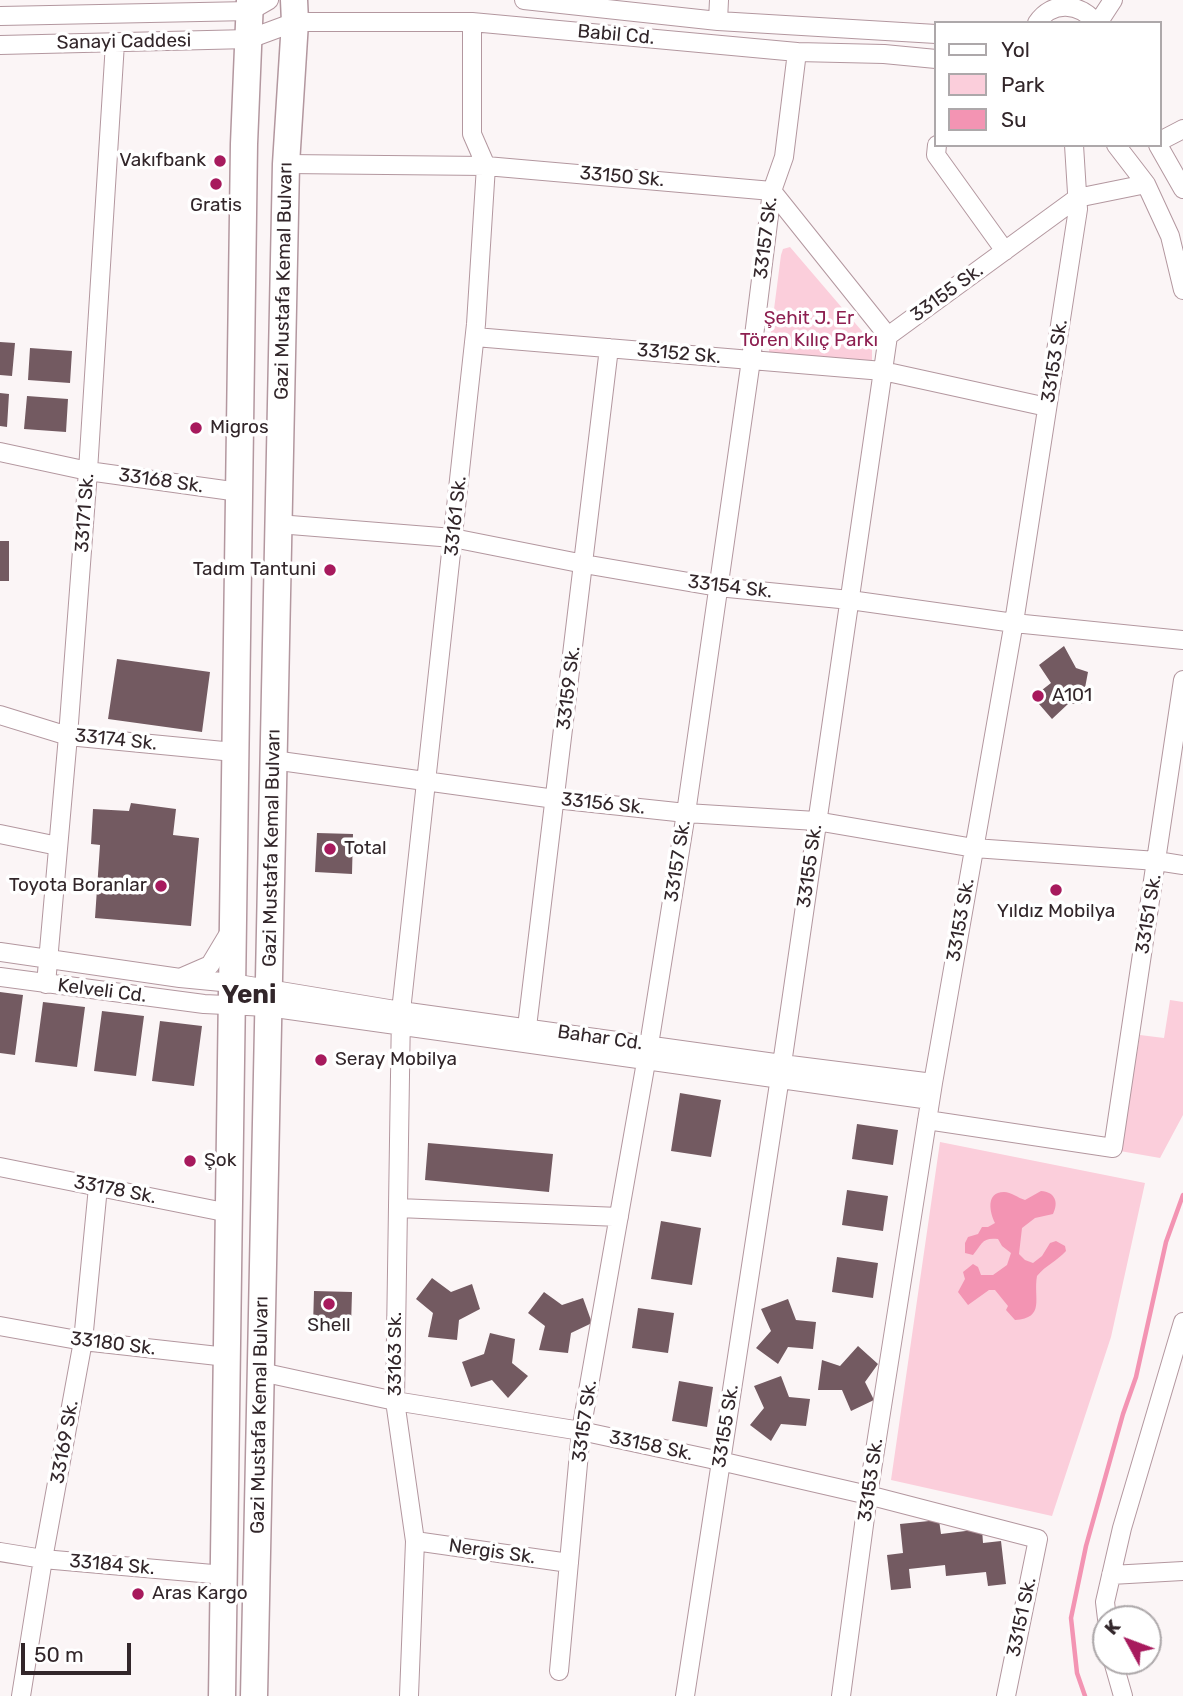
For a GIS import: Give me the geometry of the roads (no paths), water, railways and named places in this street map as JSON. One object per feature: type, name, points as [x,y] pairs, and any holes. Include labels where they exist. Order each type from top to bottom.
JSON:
[{"type":"highway","name":"Gazi Mustafa Kemal Bulvarı","points":[[222,1696],[244,144],[249,40],[257,4]]},
{"type":"highway","name":"Gazi Mustafa Kemal Bulvarı","points":[[254,1696],[286,164],[294,11]]},
{"type":"street","name":"Babil Cd.","points":[[524,0],[718,21],[934,34]]},
{"type":"street","points":[[718,21],[719,0]]},
{"type":"street","points":[[1098,21],[1113,0]]},
{"type":"street","name":"Sanayi Caddesi","points":[[0,16],[108,7],[257,4]]},
{"type":"street","points":[[1043,14],[1072,6],[1082,10],[1095,21]]},
{"type":"street","name":"Babil Cd.","points":[[294,11],[472,22],[797,52],[884,54],[934,59]]},
{"type":"street","points":[[249,40],[294,11]]},
{"type":"street","name":"33161 Sk.","points":[[400,1018],[424,780],[475,337],[486,166],[472,134],[472,22]]},
{"type":"street","name":"Sanayi Caddesi","points":[[0,46],[249,40]]},
{"type":"street","name":"33171 Sk.","points":[[46,984],[88,471],[115,43]]},
{"type":"street","name":"33157 Sk.","points":[[559,1671],[581,1432],[648,1053],[686,813],[751,360],[772,191],[784,157],[797,52]]},
{"type":"street","points":[[1162,141],[1183,129]]},
{"type":"street","points":[[937,147],[936,155],[1005,250]]},
{"type":"street","name":"33153 Sk.","points":[[841,1696],[868,1495],[931,1092],[1014,623],[1078,209],[1074,147]]},
{"type":"street","points":[[1118,147],[1146,184],[1170,236],[1183,290]]},
{"type":"street","points":[[1161,147],[1183,189]]},
{"type":"street","name":"33150 Sk.","points":[[286,164],[486,166],[772,191]]},
{"type":"street","name":"33155 Sk.","points":[[685,1696],[781,1072],[888,336],[1077,198],[1146,184]]},
{"type":"street","points":[[772,191],[888,336]]},
{"type":"street","name":"33152 Sk.","points":[[475,337],[883,371],[1047,407]]},
{"type":"street","name":"33159 Sk.","points":[[527,1027],[609,348]]},
{"type":"street","name":"33168 Sk.","points":[[0,452],[88,471],[239,492]]},
{"type":"street","name":"33154 Sk.","points":[[278,524],[453,538],[718,587],[850,600],[1014,623],[1183,640]]},
{"type":"street","name":"33151 Sk.","points":[[927,1120],[1113,1148],[1183,680]]},
{"type":"street","name":"33174 Sk.","points":[[0,715],[68,736],[234,752]]},
{"type":"street","name":"33156 Sk.","points":[[273,760],[555,799],[686,813],[816,821],[974,848],[1157,861],[1183,866]]},
{"type":"street","points":[[0,834],[58,846]]},
{"type":"street","points":[[180,978],[210,965],[233,927]]},
{"type":"street","name":"Kelveli Cd.","points":[[0,952],[203,980],[232,994],[268,998]]},
{"type":"street","name":"Kelveli Cd.","points":[[0,977],[204,1004],[232,994]]},
{"type":"street","points":[[203,980],[204,1004]]},
{"type":"street","name":"Bahar Cd.","points":[[268,998],[931,1092]]},
{"type":"street","name":"Bahar Cd.","points":[[400,1018],[527,1027],[648,1053]]},
{"type":"street","name":"33163 Sk.","points":[[400,1018],[396,1401],[415,1541],[409,1696]]},
{"type":"street","name":"33178 Sk.","points":[[0,1167],[229,1213]]},
{"type":"street","name":"33169 Sk.","points":[[21,1696],[83,1341],[98,1187]]},
{"type":"street","points":[[398,1208],[619,1217]]},
{"type":"street","points":[[1105,1605],[1126,1515],[1183,1322]]},
{"type":"street","name":"33180 Sk.","points":[[0,1326],[83,1341],[227,1357]]},
{"type":"street","name":"33158 Sk.","points":[[261,1372],[396,1401],[581,1432],[720,1461],[868,1495],[1038,1539]]},
{"type":"street","name":"33151 Sk.","points":[[1006,1696],[1038,1539]]},
{"type":"street","name":"Nergis Sk.","points":[[415,1541],[569,1563]]},
{"type":"street","name":"33184 Sk.","points":[[0,1552],[43,1559],[224,1575]]},
{"type":"street","points":[[1111,1575],[1183,1571]]},
{"type":"street","points":[[1117,1675],[1123,1696]]},
{"type":"water","points":[[1041,1191],[1053,1196],[1056,1202],[1055,1210],[1053,1214],[1035,1218],[1022,1228],[1019,1254],[1033,1263],[1042,1256],[1050,1243],[1056,1241],[1065,1246],[1066,1251],[1037,1276],[1035,1311],[1025,1318],[1015,1320],[995,1290],[989,1290],[968,1305],[958,1292],[965,1279],[963,1272],[973,1264],[978,1267],[981,1275],[993,1275],[1007,1265],[1011,1253],[998,1239],[989,1239],[983,1242],[973,1255],[965,1253],[968,1237],[978,1234],[982,1227],[995,1223],[991,1199],[998,1193],[1007,1192],[1025,1200]]},
{"type":"waterway","points":[[1085,1696],[1077,1673],[1071,1618],[1086,1546],[1136,1377],[1166,1242],[1183,1195]]},
{"type":"place","name":"Vakıfbank","points":[[220,161]]},
{"type":"place","name":"Gratis","points":[[216,184]]},
{"type":"place","name":"Migros","points":[[196,428]]},
{"type":"place","name":"Tadım Tantuni","points":[[330,570]]},
{"type":"place","name":"A101","points":[[1038,696]]},
{"type":"place","name":"Total","points":[[330,849]]},
{"type":"place","name":"Toyota Boranlar","points":[[161,886]]},
{"type":"place","name":"Yıldız Mobilya","points":[[1056,890]]},
{"type":"place","name":"Seray Mobilya","points":[[321,1060]]},
{"type":"place","name":"Şok","points":[[190,1161]]},
{"type":"place","name":"Shell","points":[[329,1304]]},
{"type":"place","name":"Aras Kargo","points":[[138,1594]]},
{"type":"district","name":"Yeni","points":[[249,995]]},
{"type":"park label","name":"Şehit J. Er Tören Kılıç Parkı","points":[[809,330]]}]
